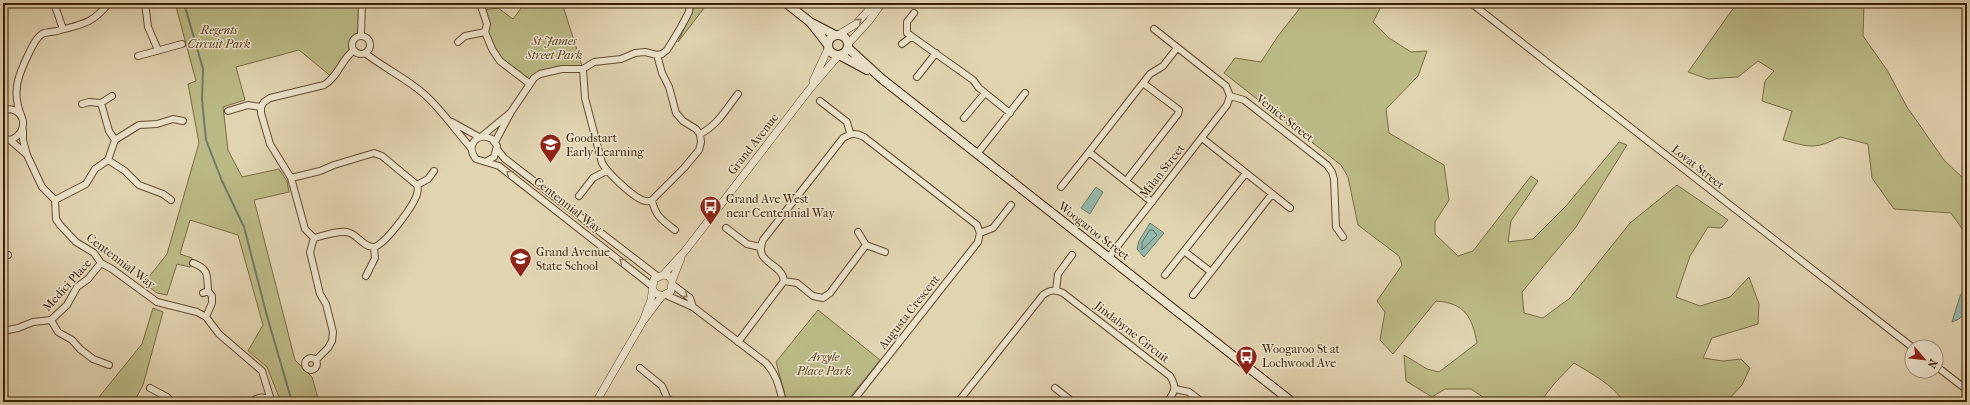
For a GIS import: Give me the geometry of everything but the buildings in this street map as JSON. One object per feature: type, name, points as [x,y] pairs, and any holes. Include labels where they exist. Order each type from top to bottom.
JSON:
[{"type":"main road","name":"Woogaroo Street","points":[[786,3],[810,22],[845,38],[848,46],[882,78],[1292,402]]},
{"type":"main road","name":"Woogaroo Street","points":[[810,22],[832,54],[840,56],[882,78]]},
{"type":"main road","points":[[828,47],[830,39],[837,35]]},
{"type":"main road","points":[[840,56],[848,46]]},
{"type":"street","points":[[54,3],[63,29]]},
{"type":"street","points":[[10,140],[17,137],[24,124],[17,107],[18,73],[35,40],[42,34],[91,21],[99,15],[109,3]]},
{"type":"street","points":[[145,3],[148,27],[158,50]]},
{"type":"street","points":[[361,36],[362,3]]},
{"type":"street","points":[[480,3],[487,24],[485,32],[492,49],[500,61],[530,84]]},
{"type":"street","points":[[487,161],[494,157],[496,146],[511,112],[530,84],[540,74],[562,69],[584,69],[594,62],[621,59],[645,52],[657,55],[667,50],[689,12],[690,3]]},
{"type":"street","points":[[837,35],[856,24],[875,3]]},
{"type":"street","points":[[848,46],[882,3]]},
{"type":"street","name":"Lovat Street","points":[[1471,3],[1904,341]]},
{"type":"street","points":[[914,13],[907,22],[907,33],[973,80],[985,93],[1010,113]]},
{"type":"street","points":[[1154,30],[1226,86],[1230,96]]},
{"type":"street","points":[[458,42],[465,36],[485,32]]},
{"type":"street","points":[[314,238],[305,229],[292,178],[270,144],[261,113],[261,107],[264,102],[270,98],[324,85],[330,82],[345,57],[354,50],[352,42],[356,37],[361,36],[367,38],[370,43],[370,49],[365,53]]},
{"type":"street","points":[[902,44],[911,36]]},
{"type":"street","points":[[138,56],[182,44]]},
{"type":"street","name":"Grand Avenue","points":[[809,90],[828,47]]},
{"type":"street","points":[[1061,187],[1150,74],[1164,66],[1177,48]]},
{"type":"street","name":"Centennial Way","points":[[354,50],[359,54],[365,53],[381,66],[408,81],[424,94],[448,121],[471,148],[476,159],[487,161],[499,166],[653,288]]},
{"type":"street","points":[[918,77],[936,53]]},
{"type":"street","points":[[584,69],[585,98],[602,163],[606,171],[638,198],[645,202],[656,198],[699,150],[701,142],[700,134],[676,113],[657,55]]},
{"type":"street","name":"Grand Avenue","points":[[643,321],[653,288],[654,279],[685,251],[809,90],[840,56]]},
{"type":"street","points":[[1126,181],[1178,114],[1179,110],[1143,83]]},
{"type":"street","points":[[964,118],[985,93]]},
{"type":"street","points":[[977,154],[1025,93]]},
{"type":"street","points":[[700,134],[710,130],[719,121],[738,94]]},
{"type":"street","points":[[82,104],[89,102],[102,103],[112,96]]},
{"type":"street","name":"Milan Street","points":[[1109,258],[1227,106],[1230,96]]},
{"type":"street","name":"Venice Street","points":[[1230,96],[1244,100],[1328,165],[1334,180],[1336,227],[1342,237]]},
{"type":"street","points":[[4,110],[17,98]]},
{"type":"street","points":[[820,101],[847,122],[850,134]]},
{"type":"street","points":[[102,103],[109,131],[115,140]]},
{"type":"street","points":[[228,111],[248,105],[261,107]]},
{"type":"street","points":[[4,110],[14,110],[21,115]]},
{"type":"street","points":[[471,148],[473,141],[511,112]]},
{"type":"street","points":[[22,130],[27,155],[42,186],[55,200],[86,184],[95,169],[108,160],[115,140],[139,125],[158,124],[173,119],[183,121]]},
{"type":"street","name":"Centennial Way","points":[[448,121],[481,136],[492,138],[504,158],[660,275]]},
{"type":"street","points":[[738,342],[784,282],[784,276],[780,271],[762,255],[760,247],[763,240],[843,138],[850,134],[857,133],[864,137],[977,225],[980,233],[993,228],[1011,206]]},
{"type":"street","points":[[3,138],[10,140],[27,155]]},
{"type":"street","points":[[1202,138],[1290,208]]},
{"type":"street","points":[[1089,152],[1152,202]]},
{"type":"street","points":[[292,178],[320,171],[334,165],[374,153],[382,156],[417,185]]},
{"type":"street","points":[[108,160],[125,171],[139,185],[163,194],[171,200]]},
{"type":"street","points":[[417,185],[428,179],[434,171]]},
{"type":"street","points":[[579,196],[593,178],[606,171]]},
{"type":"street","points":[[1166,275],[1246,173]]},
{"type":"street","points":[[314,238],[342,231],[350,233],[368,246],[374,248],[380,246],[388,235],[399,225],[417,195],[417,185]]},
{"type":"street","points":[[1192,295],[1272,194]]},
{"type":"street","name":"Centennial Way","points":[[55,200],[56,219],[60,225],[76,242],[94,253],[101,263],[112,269],[157,302],[197,312],[206,317]]},
{"type":"street","points":[[652,200],[654,210],[658,216],[675,230]]},
{"type":"street","points":[[726,228],[746,244],[760,247]]},
{"type":"street","points":[[858,232],[866,245],[884,252]]},
{"type":"street","name":"Augusta Crescent","points":[[852,402],[978,242],[980,233]]},
{"type":"street","points":[[314,238],[310,252],[320,294],[326,304],[333,332],[332,341],[328,348],[316,360]]},
{"type":"street","points":[[784,282],[797,283],[813,296],[823,298],[830,293],[866,245]]},
{"type":"street","points":[[366,276],[375,258],[374,248]]},
{"type":"street","name":"Grand Avenue","points":[[596,402],[643,321],[664,295],[671,291],[685,251]]},
{"type":"street","points":[[1184,251],[1211,272]]},
{"type":"street","points":[[958,402],[1043,295],[1048,291],[1056,290],[1058,274],[1072,255]]},
{"type":"street","name":"Medici Place","points":[[3,331],[18,328],[33,322],[51,320],[66,305],[77,287],[88,279],[101,263]]},
{"type":"street","points":[[193,263],[203,266],[206,271],[206,292],[212,296],[206,317],[219,334],[262,371],[272,401]]},
{"type":"street","points":[[660,275],[669,276],[673,283],[690,298],[693,307]]},
{"type":"street","points":[[653,288],[655,293],[664,295],[693,307],[773,371],[783,402]]},
{"type":"street","name":"Jindabyne Circuit","points":[[1056,290],[1062,293],[1170,376],[1174,383],[1175,389]]},
{"type":"street","points":[[51,320],[58,332],[72,340],[80,349],[93,359],[109,365]]},
{"type":"street","points":[[640,368],[662,386],[666,401],[677,402]]},
{"type":"street","points":[[1944,372],[1967,390]]},
{"type":"street","points":[[254,400],[266,384]]},
{"type":"street","points":[[150,388],[167,397],[172,402]]},
{"type":"street","points":[[1055,388],[1065,400],[1073,402]]},
{"type":"street","points":[[1167,402],[1175,389],[1189,392],[1202,402]]},
{"type":"street","points":[[254,400],[264,397],[272,401]]},
{"type":"green space","name":"Regents Circuit Park","points":[[175,3],[362,3],[361,36],[355,39],[352,46],[354,50],[333,78],[299,50],[236,67],[245,100],[223,107],[228,150],[242,177],[279,169],[287,181],[289,192],[254,200],[295,360],[312,377],[319,402],[281,402],[267,367],[248,351],[263,325],[238,235],[190,220],[180,254],[192,258],[190,267],[177,264],[167,295],[157,293],[144,283],[167,254],[199,143],[188,84],[196,81]]},
{"type":"green space","name":"St James Street Park","points":[[525,3],[541,3],[544,5],[546,3],[562,3],[583,69],[540,74],[530,84],[500,61],[485,32],[484,10],[498,8],[513,19]]},
{"type":"green space","points":[[696,3],[708,3],[678,42]]},
{"type":"green space","points":[[1304,3],[1383,3],[1373,22],[1389,38],[1411,52],[1427,51],[1418,76],[1386,109],[1389,133],[1444,165],[1449,200],[1435,222],[1435,234],[1458,256],[1473,251],[1531,176],[1538,181],[1511,221],[1508,242],[1533,239],[1566,206],[1619,142],[1627,145],[1576,227],[1522,292],[1524,313],[1543,318],[1570,298],[1630,223],[1677,185],[1728,220],[1721,228],[1708,227],[1690,256],[1676,297],[1700,306],[1730,297],[1749,277],[1759,304],[1758,324],[1712,338],[1703,358],[1723,361],[1741,359],[1750,368],[1742,385],[1726,402],[1624,402],[1608,385],[1595,375],[1574,363],[1554,384],[1540,402],[1490,402],[1471,389],[1445,389],[1432,397],[1406,381],[1404,355],[1427,369],[1439,372],[1477,343],[1473,326],[1466,313],[1454,305],[1436,301],[1393,354],[1380,340],[1385,312],[1377,301],[1402,265],[1399,256],[1358,225],[1348,177],[1341,165],[1224,73],[1235,58],[1261,62],[1278,36]]},
{"type":"green space","points":[[1737,3],[1864,3],[1863,36],[1887,70],[1907,107],[1944,160],[1967,182],[1967,236],[1951,213],[1894,209],[1872,178],[1868,144],[1840,137],[1818,146],[1806,146],[1783,140],[1792,111],[1762,101],[1765,81],[1774,71],[1758,61],[1738,77],[1708,79],[1688,72]]},
{"type":"green space","points":[[153,308],[163,312],[143,385],[134,402],[95,402],[142,344]]},
{"type":"green space","name":"Argyle Place Park","points":[[818,310],[880,360],[847,401],[787,402],[776,362]]},
{"type":"water","points":[[1096,187],[1103,192],[1090,214],[1081,208]]},
{"type":"water","points":[[1150,223],[1164,233],[1144,257],[1137,249],[1139,241]]},
{"type":"water","points":[[1967,286],[1967,311],[1959,319],[1952,322],[1960,296]]},
{"type":"waterway","points":[[184,3],[203,69],[202,100],[206,140],[222,181],[244,227],[267,316],[292,402]]},
{"type":"place","name":"Goodstart Early Learning","points":[[550,164]]},
{"type":"place","name":"Grand Ave West near Centennial Way","points":[[711,226]]},
{"type":"place","name":"Grand Avenue State School","points":[[520,278]]},
{"type":"place","name":"Woogaroo St at Lochwood Ave","points":[[1247,376]]}]
